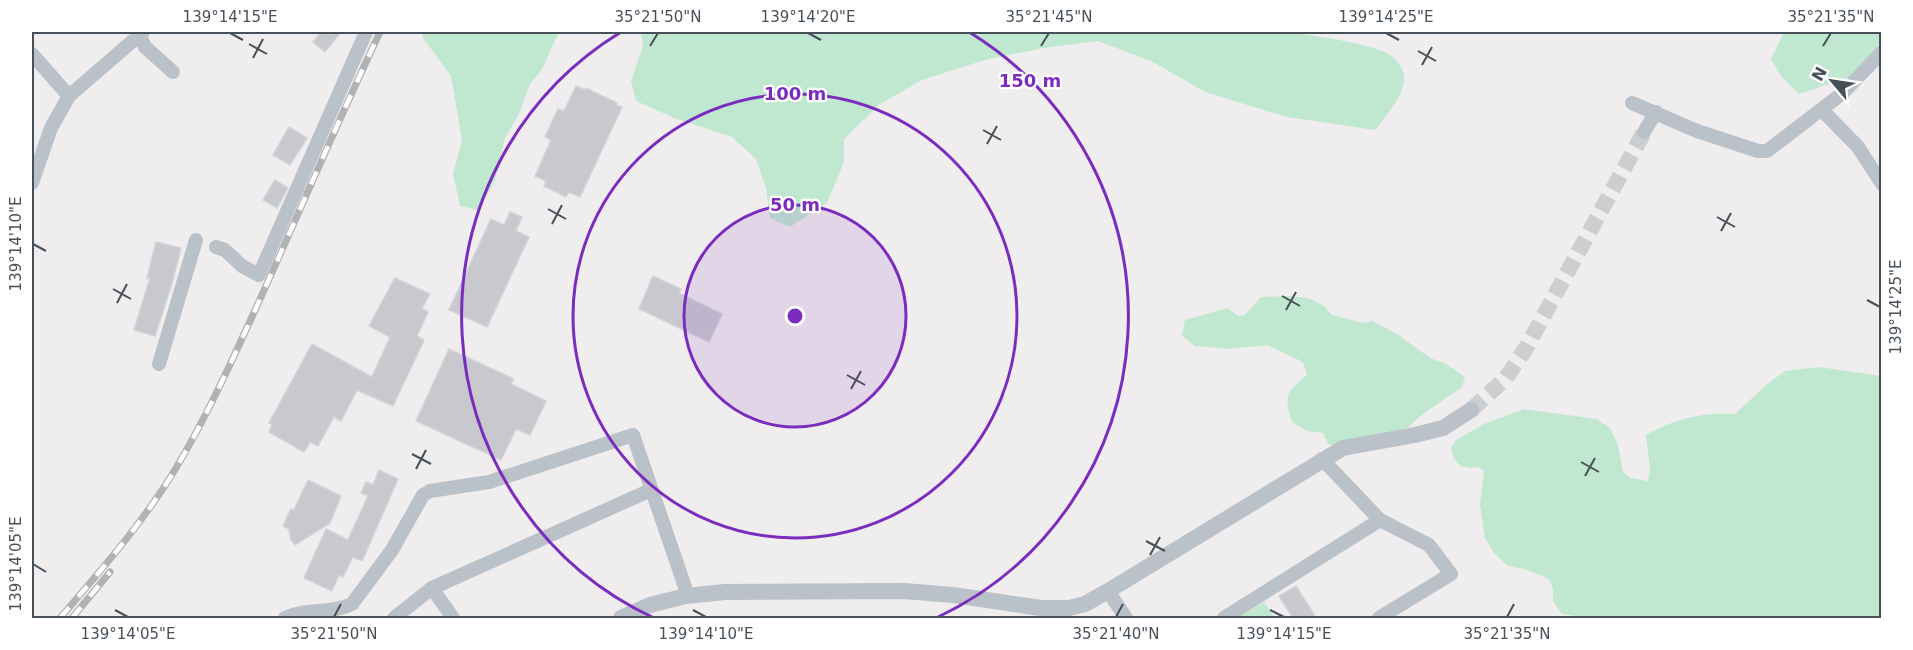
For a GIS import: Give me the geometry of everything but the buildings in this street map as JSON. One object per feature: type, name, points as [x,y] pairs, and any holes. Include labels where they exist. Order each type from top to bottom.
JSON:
[{"type":"street","points":[[32,183],[51,128],[69,96],[140,32],[145,47],[173,72]]},
{"type":"street","points":[[216,247],[225,250],[242,266],[259,275],[366,32]]},
{"type":"street","points":[[1632,103],[1697,131],[1758,151],[1767,151],[1844,92],[1881,52]]},
{"type":"street","points":[[32,54],[69,96]]},
{"type":"street","points":[[1822,110],[1858,147],[1881,184]]},
{"type":"street","points":[[1644,132],[1656,112]]},
{"type":"street","points":[[159,364],[196,240]]},
{"type":"street","points":[[621,618],[650,605],[686,596],[725,592],[904,591],[953,595],[1070,613],[1343,448],[1389,441],[1443,428],[1471,410]]},
{"type":"street","points":[[285,618],[352,604],[392,550],[423,495],[430,491],[489,482],[633,435],[685,587],[686,596]]},
{"type":"street","points":[[1322,459],[1380,520],[1429,545],[1451,574],[1379,618]]},
{"type":"street","points":[[394,618],[432,588],[651,490]]},
{"type":"street","points":[[1224,618],[1380,520]]},
{"type":"street","points":[[432,588],[453,618]]},
{"type":"street","points":[[1108,591],[1126,618]]},
{"type":"green space","points":[[422,32],[559,32],[541,71],[530,84],[519,114],[505,138],[495,180],[479,210],[460,206],[453,174],[462,140],[451,76],[423,38]]},
{"type":"green space","points":[[641,32],[1289,32],[1342,40],[1381,51],[1396,60],[1403,71],[1404,82],[1396,102],[1375,130],[1287,117],[1205,92],[1153,62],[1098,41],[1044,48],[988,59],[922,80],[880,104],[844,139],[844,162],[827,203],[790,227],[770,218],[766,188],[756,159],[732,137],[674,118],[636,101],[631,81],[643,46]]},
{"type":"green space","points":[[1784,32],[1881,32],[1881,39],[1868,64],[1854,76],[1799,94],[1781,76],[1771,59]]},
{"type":"green space","points":[[1261,297],[1308,298],[1324,306],[1332,315],[1363,323],[1372,321],[1397,334],[1430,358],[1446,364],[1465,377],[1462,387],[1420,416],[1408,428],[1341,447],[1328,444],[1323,433],[1307,431],[1292,422],[1287,400],[1294,386],[1307,375],[1303,362],[1267,345],[1229,349],[1195,346],[1182,336],[1185,320],[1228,308],[1238,316],[1245,315]]},
{"type":"green space","points":[[1819,367],[1881,376],[1881,618],[1591,618],[1562,614],[1553,601],[1553,588],[1549,579],[1525,569],[1508,566],[1494,553],[1485,538],[1480,505],[1484,471],[1478,467],[1460,466],[1451,448],[1456,440],[1484,424],[1524,409],[1596,419],[1610,428],[1618,445],[1623,472],[1631,478],[1648,481],[1650,469],[1646,435],[1689,418],[1711,414],[1735,414],[1785,371]]},
{"type":"green space","points":[[1264,602],[1275,618],[1237,618]]},
{"type":"tunnel","points":[[1471,410],[1506,378],[1526,348],[1644,132]]},
{"type":"railway","points":[[60,618],[136,527],[163,488],[211,405],[380,32]]},
{"type":"railway","points":[[72,618],[110,572]]}]
